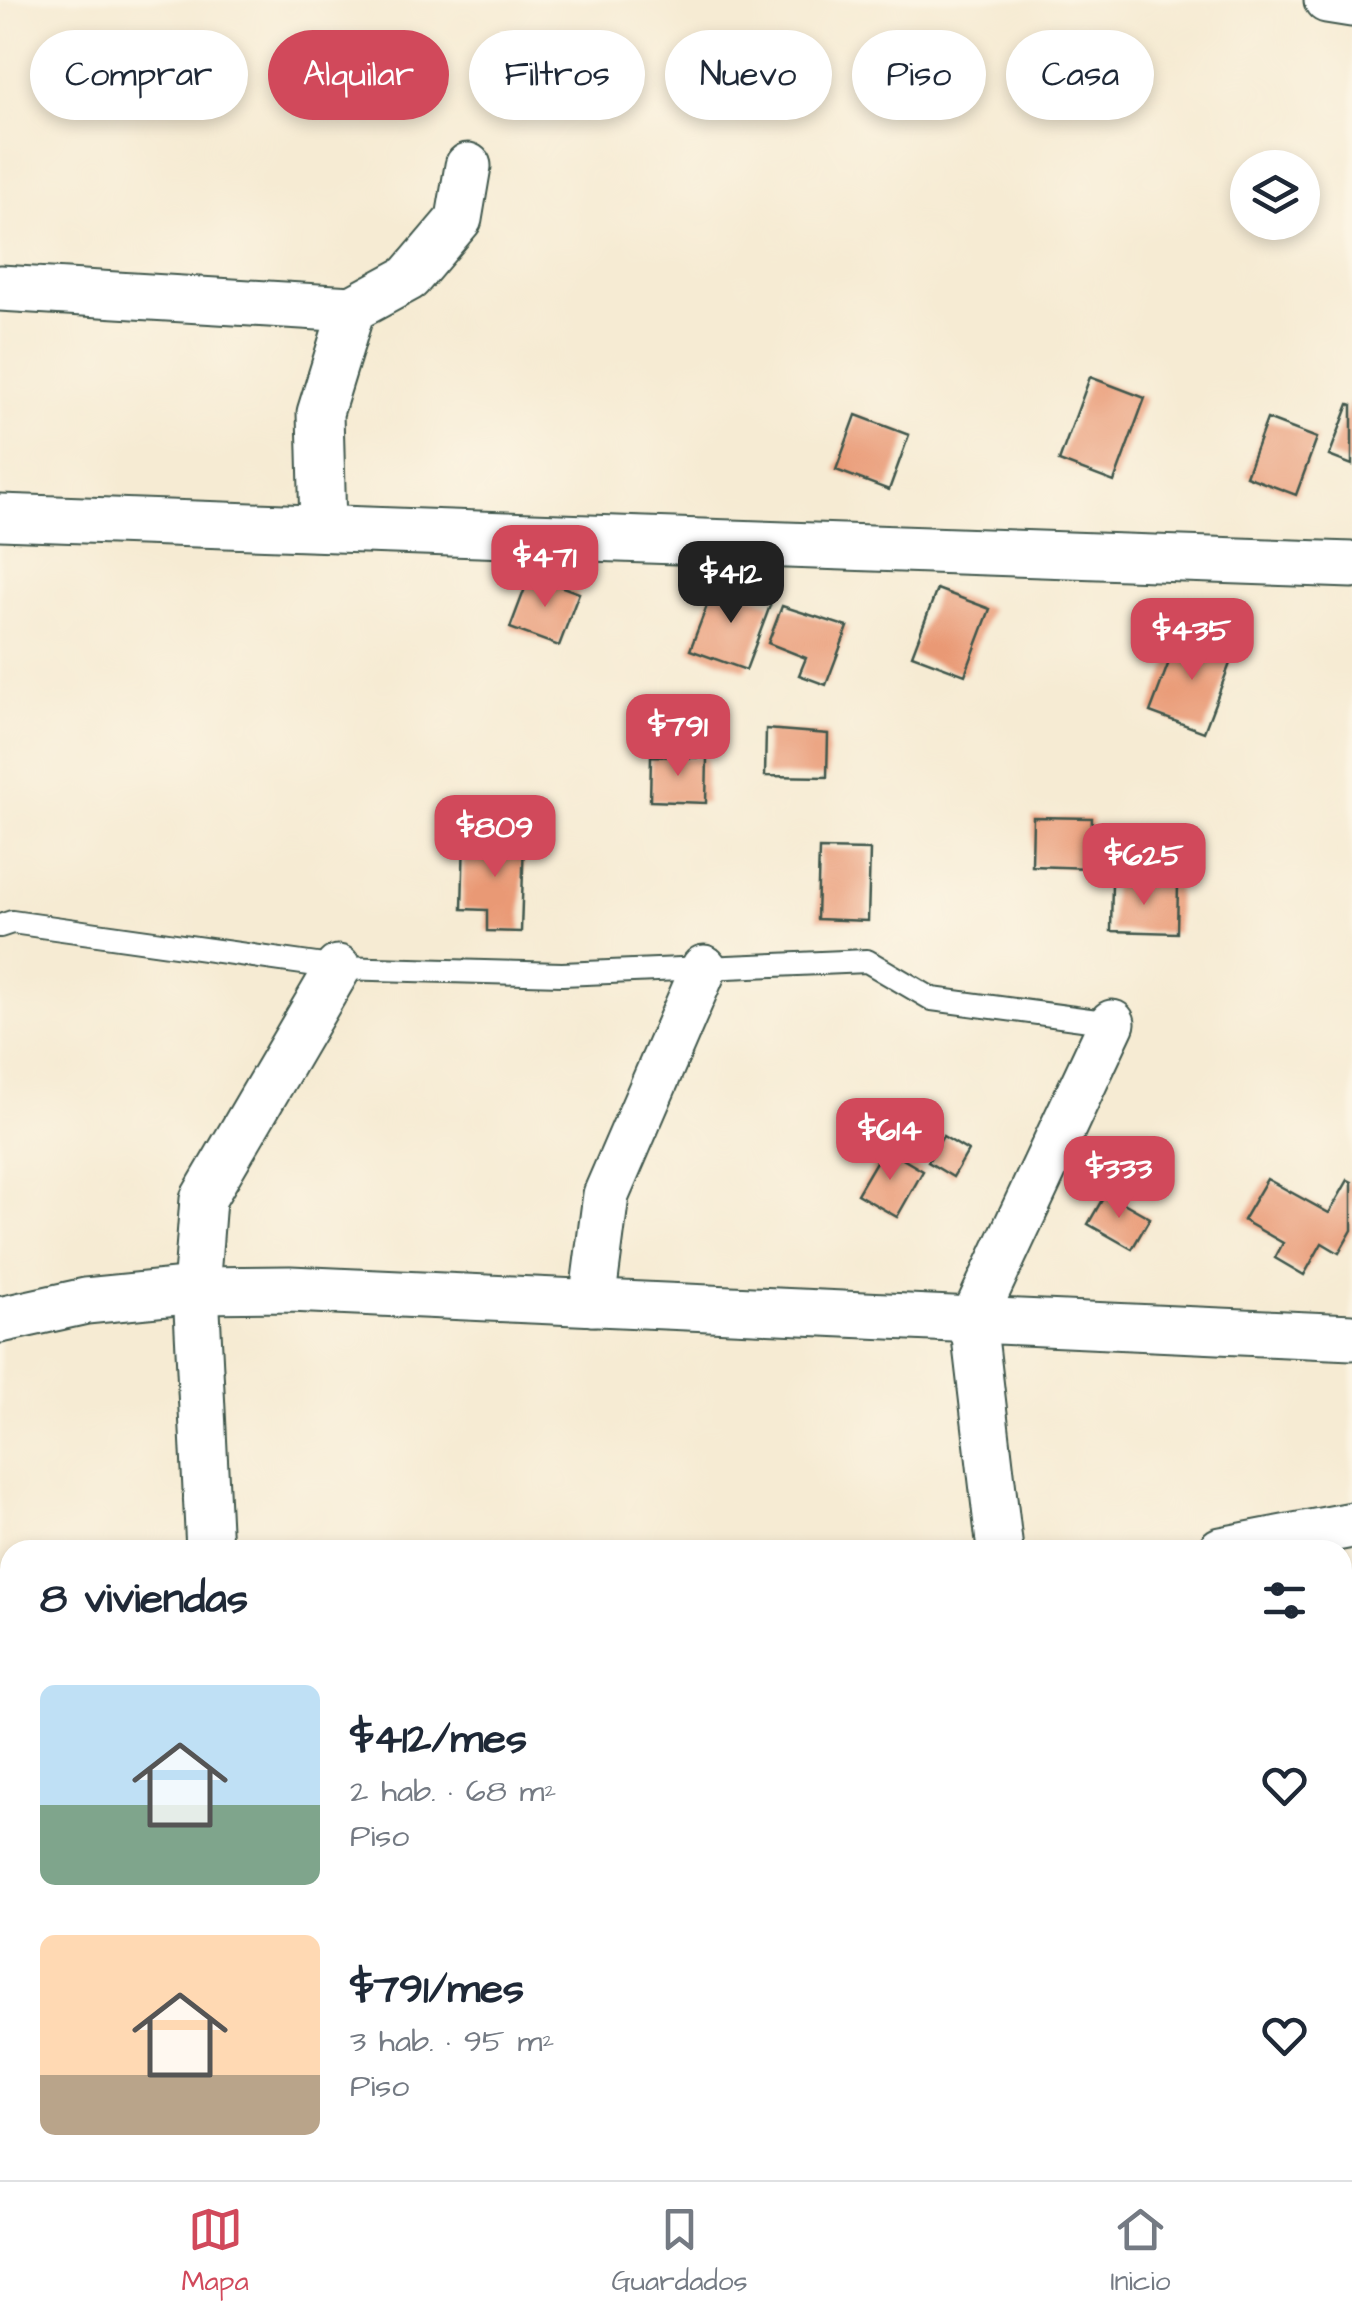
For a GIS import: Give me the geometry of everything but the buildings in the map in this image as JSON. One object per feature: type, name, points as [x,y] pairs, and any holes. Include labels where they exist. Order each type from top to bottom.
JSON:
[{"type":"street","points":[[1327,0],[1352,4]]},
{"type":"street","points":[[0,288],[352,310],[409,278],[459,219],[468,166]]},
{"type":"street","points":[[323,528],[320,412],[352,310]]},
{"type":"street","points":[[0,516],[1352,565]]},
{"type":"street","points":[[208,1540],[196,1290],[203,1199],[338,968]]},
{"type":"street","points":[[592,1303],[606,1194],[704,968]]},
{"type":"street","points":[[999,1540],[973,1320],[1112,1024]]},
{"type":"street","points":[[0,1320],[86,1301],[196,1290],[290,1289],[1352,1337]]},
{"type":"street","points":[[1273,1540],[1352,1525]]},
{"type":"lane","points":[[0,926],[12,922],[338,968],[562,974],[867,961],[932,999],[1112,1024]]}]
